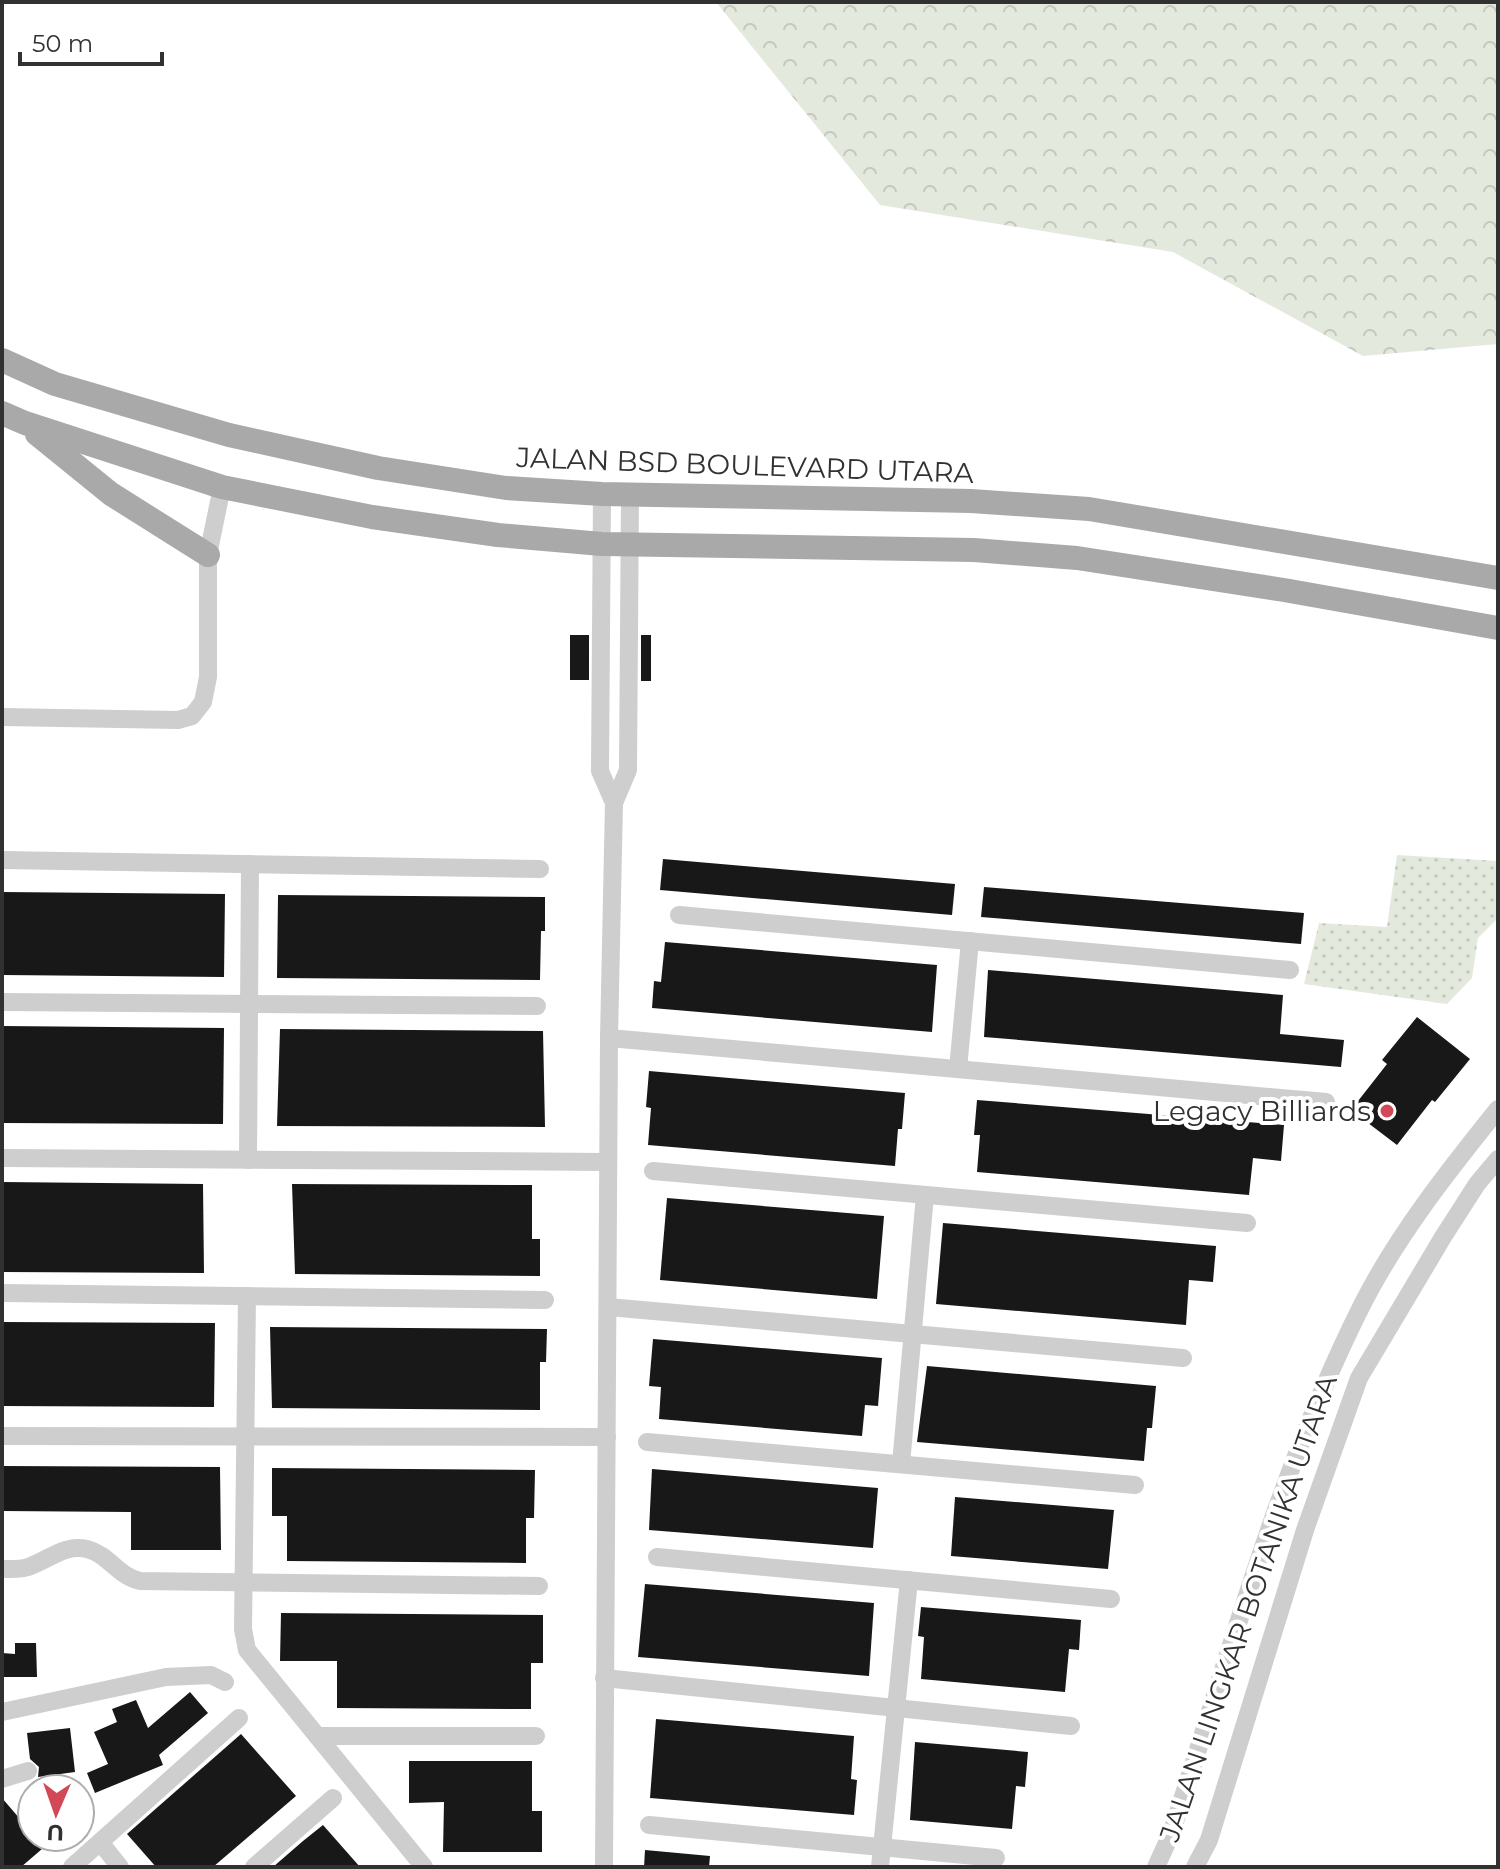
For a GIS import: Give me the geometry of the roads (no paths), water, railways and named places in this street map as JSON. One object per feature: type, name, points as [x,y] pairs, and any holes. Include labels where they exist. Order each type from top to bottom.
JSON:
[{"type":"main road","name":"JALAN BSD BOULEVARD UTARA","points":[[2,360],[55,384],[229,435],[378,468],[506,488],[602,494],[971,501],[1089,509],[1498,578]]},
{"type":"main road","points":[[2,413],[222,487],[372,517],[498,535],[602,544],[974,550],[1077,558],[1498,628]]},
{"type":"main road","points":[[25,423],[111,494],[208,555]]},
{"type":"street","points":[[2,717],[178,720],[192,716],[203,702],[208,677],[208,555],[222,487]]},
{"type":"street","points":[[602,494],[600,771],[614,803]]},
{"type":"street","points":[[604,1867],[609,1038],[614,803],[628,770],[630,494]]},
{"type":"street","points":[[600,715],[628,716]]},
{"type":"street","points":[[2,860],[540,869]]},
{"type":"street","points":[[248,1160],[250,864]]},
{"type":"street","points":[[679,915],[1290,970]]},
{"type":"street","points":[[958,1069],[970,941]]},
{"type":"street","points":[[2,1002],[537,1006]]},
{"type":"street","points":[[609,1038],[1326,1102]]},
{"type":"street","name":"JALAN LINGKAR BOTANIKA UTARA","points":[[1156,1867],[1171,1834],[1272,1524],[1332,1368],[1364,1301],[1413,1219],[1498,1109]]},
{"type":"street","points":[[2,1158],[608,1162]]},
{"type":"street","name":"JALAN LINGKAR BOTANIKA UTARA","points":[[1195,1867],[1209,1840],[1322,1481],[1359,1378],[1443,1237],[1477,1184],[1498,1159]]},
{"type":"street","points":[[653,1171],[1247,1223]]},
{"type":"street","points":[[901,1464],[925,1195]]},
{"type":"street","points":[[2,1293],[545,1300]]},
{"type":"street","points":[[247,1296],[243,1583],[243,1629],[247,1650],[424,1867]]},
{"type":"street","points":[[608,1307],[1183,1358]]},
{"type":"street","points":[[2,1436],[607,1437]]},
{"type":"street","points":[[647,1442],[1135,1485]]},
{"type":"street","points":[[1292,1471],[1322,1481]]},
{"type":"street","points":[[2,1569],[33,1566],[53,1553],[85,1549],[109,1558],[128,1579],[140,1581],[539,1586]]},
{"type":"street","points":[[657,1557],[1111,1599]]},
{"type":"street","points":[[880,1867],[909,1580]]},
{"type":"street","points":[[2,1712],[166,1677],[211,1675],[225,1682]]},
{"type":"street","points":[[604,1678],[1071,1726]]},
{"type":"street","points":[[72,1867],[239,1718]]},
{"type":"street","points":[[317,1736],[536,1736]]},
{"type":"street","points":[[2,1779],[28,1771]]},
{"type":"street","points":[[254,1867],[333,1798]]},
{"type":"street","points":[[649,1825],[996,1858]]},
{"type":"street","points":[[100,1842],[120,1867]]},
{"type":"place","name":"Legacy Billiards","points":[[1387,1111]]}]
